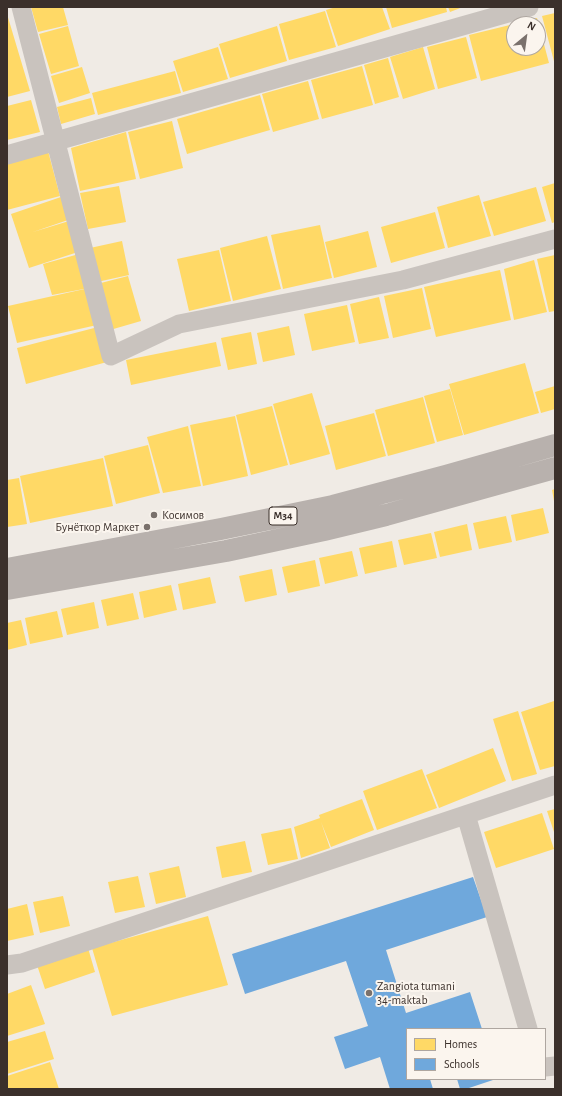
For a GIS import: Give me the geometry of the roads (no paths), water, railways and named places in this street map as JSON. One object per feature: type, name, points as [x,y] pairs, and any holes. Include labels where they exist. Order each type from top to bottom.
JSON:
[{"type":"main road","name":"M34","points":[[7,569],[221,529],[333,506],[555,445]]},
{"type":"main road","name":"M34","points":[[7,589],[226,550],[324,530],[394,513],[555,468]]},
{"type":"street","points":[[21,7],[57,141],[111,356],[180,324],[402,280],[555,239]]},
{"type":"street","points":[[7,155],[529,7]]},
{"type":"street","points":[[7,965],[22,963],[555,785]]},
{"type":"street","points":[[466,815],[528,1028]]},
{"type":"place","name":"Косимов","points":[[154,515]]},
{"type":"place","name":"Бунёткор Маркет","points":[[147,527]]},
{"type":"place","name":"Zangiota tumani 34-maktab","points":[[369,993]]}]
